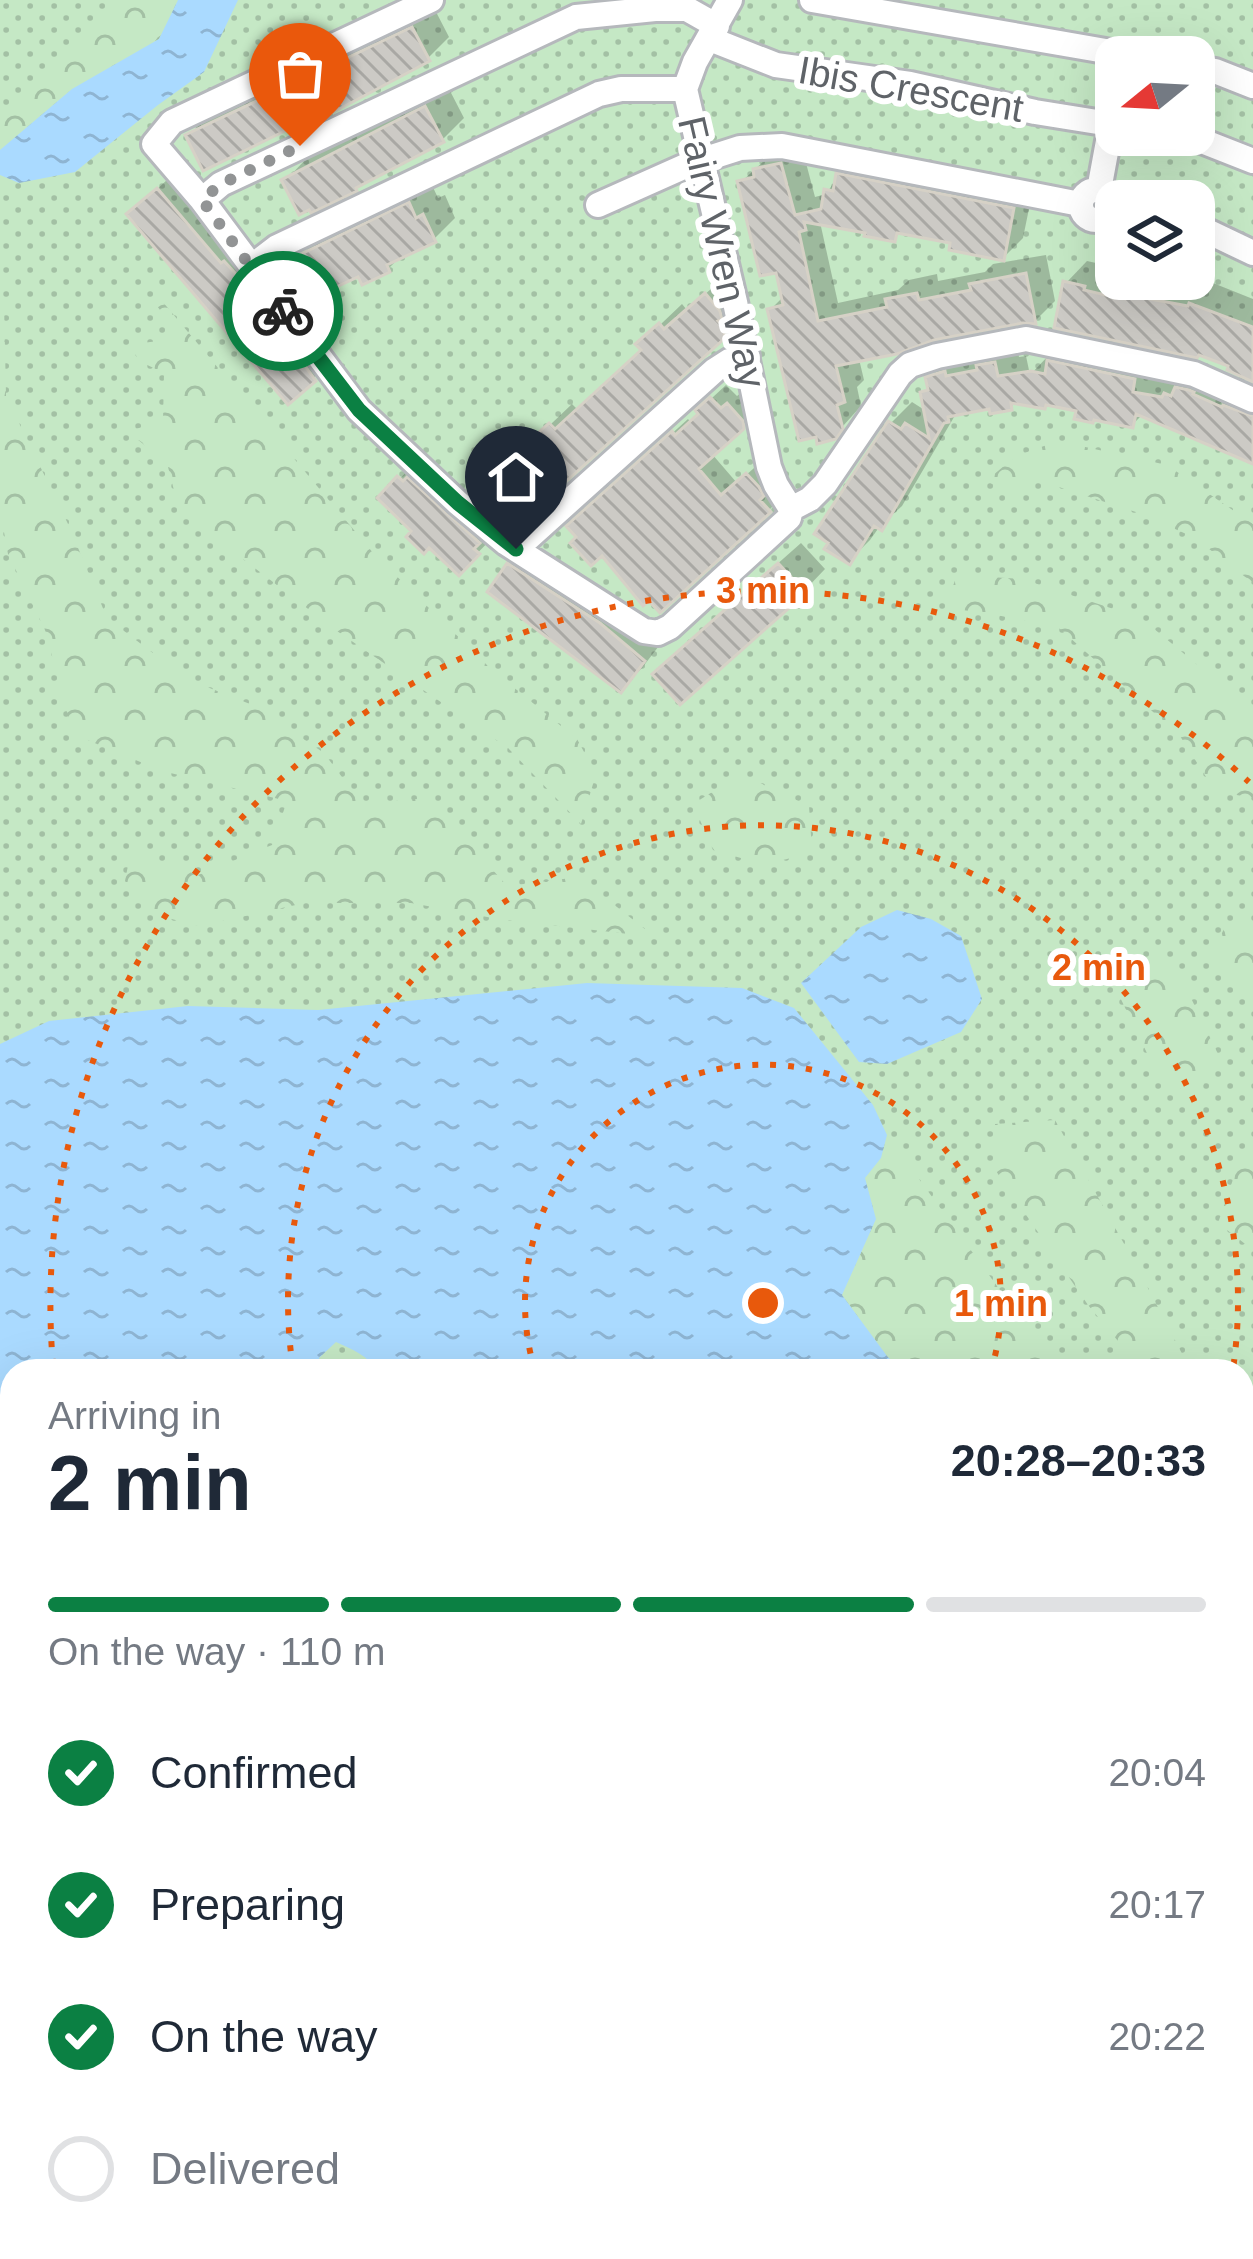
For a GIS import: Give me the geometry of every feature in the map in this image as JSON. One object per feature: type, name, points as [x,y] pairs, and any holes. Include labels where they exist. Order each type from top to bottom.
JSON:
[{"type":"street","points":[[431,0],[172,122],[154,144],[202,200],[359,410],[458,503],[516,549],[644,631],[658,633],[670,627],[778,530],[791,509],[825,484],[910,365],[1026,339],[1194,374],[1253,400]]},
{"type":"street","name":"Fairy Wren Way","points":[[730,0],[686,88],[770,467],[791,509]]},
{"type":"street","points":[[812,0],[1095,50]]},
{"type":"street","name":"Ibis Crescent","points":[[202,200],[221,184],[576,17],[655,9],[687,9],[714,32],[776,65],[910,84],[1095,121]]},
{"type":"street","points":[[1215,70],[1253,86]]},
{"type":"street","points":[[251,267],[277,247],[599,94],[686,88]]},
{"type":"street","points":[[598,205],[740,148],[782,146],[1095,202]]},
{"type":"street","points":[[1215,147],[1253,161]]},
{"type":"street","points":[[1215,235],[1253,253]]},
{"type":"street","points":[[516,549],[715,370],[747,356]]},
{"type":"green space","points":[[0,0],[1253,0],[1253,1359],[0,1359]]},
{"type":"green space","points":[[120,0],[178,0],[159,39],[72,89],[0,150],[0,114]]},
{"type":"green space","points":[[157,295],[374,554],[490,668],[577,739],[596,774],[581,824],[508,748],[337,631],[179,510],[167,463],[127,431],[163,422],[164,373],[141,362],[128,345],[180,338],[155,303]]},
{"type":"green space","points":[[0,302],[4,303],[6,396],[107,618],[187,679],[255,706],[324,753],[362,804],[429,798],[507,886],[579,877],[655,937],[498,919],[411,903],[305,903],[199,926],[152,914],[125,881],[131,850],[198,875],[272,845],[287,801],[162,771],[73,734],[45,630],[8,554],[0,510]]},
{"type":"green space","points":[[1058,441],[1167,465],[1253,524],[1253,583],[1195,538],[1142,514],[1031,478],[1013,493],[986,481],[1016,456]]},
{"type":"green space","points":[[957,575],[1022,579],[1141,618],[1253,711],[1253,798],[1215,791],[1180,736],[1059,628],[945,608]]},
{"type":"green space","points":[[741,774],[809,806],[812,851],[762,862],[713,850],[693,804]]},
{"type":"green space","points":[[1228,921],[1253,929],[1253,1007],[1212,953]]},
{"type":"green space","points":[[1166,956],[1218,1054],[1197,1098],[1158,1076],[1117,991]]},
{"type":"green space","points":[[1055,1120],[1185,1359],[1133,1359],[1088,1305],[996,1171],[995,1124]]},
{"type":"green space","points":[[887,1135],[1013,1308],[1059,1359],[887,1356],[842,1295],[876,1219],[865,1178],[881,1158]]},
{"type":"green space","points":[[1253,1154],[1253,1250],[1218,1223],[1239,1162]]},
{"type":"water","points":[[178,0],[238,0],[204,72],[75,172],[19,183],[0,175],[0,150],[72,89],[159,39]]},
{"type":"water","points":[[897,910],[931,919],[961,936],[982,999],[961,1032],[887,1064],[859,1062],[801,983],[861,927]]},
{"type":"water","points":[[587,983],[742,988],[794,1008],[873,1105],[887,1135],[881,1158],[865,1178],[876,1219],[842,1295],[890,1359],[367,1359],[336,1342],[319,1359],[0,1359],[0,1044],[49,1021],[188,1006],[318,1010]]},
{"type":"building","points":[[412,27],[430,61],[326,116],[203,171],[185,135]]},
{"type":"building","points":[[425,106],[444,142],[357,191],[299,215],[281,180]]},
{"type":"building","points":[[781,163],[795,215],[821,209],[824,189],[833,191],[836,173],[1014,208],[1004,261],[949,250],[950,243],[897,233],[895,242],[804,222],[806,230],[799,232],[818,321],[887,307],[885,299],[917,293],[919,300],[1026,273],[1036,324],[934,340],[897,354],[836,366],[845,402],[837,405],[843,429],[836,439],[817,444],[816,437],[799,441],[767,309],[783,305],[776,273],[760,276],[737,181],[754,177],[753,169]]},
{"type":"building","points":[[157,188],[235,273],[316,381],[288,405],[126,214]]},
{"type":"building","points":[[409,202],[416,218],[423,214],[436,242],[387,265],[390,272],[362,285],[358,277],[308,300],[296,272],[303,269],[297,256]]},
{"type":"building","points":[[1063,281],[1085,286],[1084,290],[1095,293],[1095,300],[1189,303],[1253,327],[1253,382],[1199,355],[1054,328]]},
{"type":"building","points":[[705,293],[720,311],[718,321],[725,338],[551,495],[542,488],[522,510],[517,504],[511,509],[490,486],[532,450],[526,444],[549,423],[555,429],[641,350],[635,344],[659,323],[664,329]]},
{"type":"building","points":[[1047,360],[1135,379],[1133,392],[1171,396],[1175,387],[1253,416],[1253,464],[1136,414],[1133,428],[1074,419],[1076,411],[1011,403],[1012,410],[948,417],[882,531],[874,526],[850,565],[824,549],[828,543],[814,534],[888,421],[901,429],[905,423],[929,438],[920,392],[928,390],[925,377],[977,370],[976,365],[995,362],[998,376],[1045,374]]},
{"type":"building","points":[[710,397],[721,408],[727,403],[744,429],[699,469],[721,495],[746,473],[771,512],[660,613],[649,601],[643,606],[602,556],[591,566],[570,543],[576,537],[566,526],[672,431],[675,435]]},
{"type":"building","points":[[397,476],[403,481],[407,477],[480,543],[474,549],[480,554],[459,576],[429,548],[424,554],[406,537],[411,531],[377,498]]},
{"type":"building","points":[[507,563],[600,623],[645,661],[621,693],[487,592]]},
{"type":"building","points":[[778,563],[806,593],[680,705],[652,674]]},
{"type":"way so far","points":[[283,311],[202,200],[221,184],[300,146]]},
{"type":"route","points":[[283,311],[359,410],[458,503],[516,549]]}]
